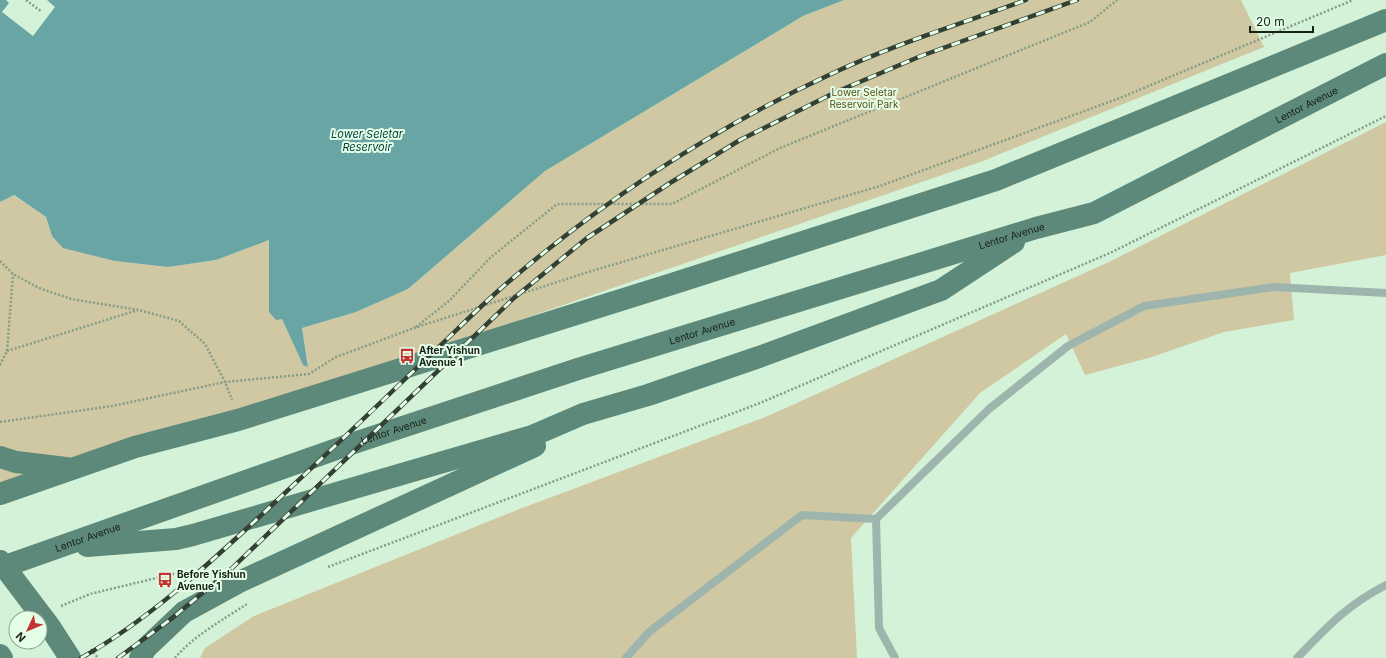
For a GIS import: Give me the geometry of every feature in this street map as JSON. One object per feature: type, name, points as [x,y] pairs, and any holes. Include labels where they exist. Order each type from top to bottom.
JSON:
[{"type":"main road","points":[[0,494],[135,447],[238,420],[675,283],[996,180],[1386,20]]},
{"type":"main road","name":"Lentor Avenue","points":[[1,565],[58,549],[348,445],[586,367],[1036,228],[1094,212],[1386,64]]},
{"type":"main road","points":[[58,549],[176,539],[193,535],[532,436],[583,414],[648,395],[759,357],[941,290],[1036,228]]},
{"type":"main road","points":[[140,658],[146,648],[184,612],[239,582],[648,395]]},
{"type":"main road","points":[[0,457],[16,462],[71,469]]},
{"type":"main road","points":[[1,565],[50,627],[70,658]]},
{"type":"lane","points":[[895,658],[879,628],[876,519],[989,409],[1068,346],[1144,306],[1274,287],[1386,293]]},
{"type":"lane","points":[[626,658],[649,632],[802,514],[876,519]]},
{"type":"lane","points":[[1297,658],[1337,617],[1365,596],[1386,585]]},
{"type":"path","points":[[26,0],[42,12]]},
{"type":"path","points":[[414,328],[449,301],[490,258],[557,204],[672,204],[780,148],[1090,22],[1118,0]]},
{"type":"path","points":[[0,422],[112,406],[226,382],[309,374],[336,357],[414,328],[594,270],[880,186],[1120,98],[1354,0]]},
{"type":"path","points":[[325,568],[775,397],[1110,253],[1386,116]]},
{"type":"path","points":[[0,261],[13,274],[39,288],[71,299],[139,310],[179,321],[205,344],[226,382],[238,420]]},
{"type":"path","points":[[0,365],[7,351],[13,274]]},
{"type":"path","points":[[7,351],[139,310]]},
{"type":"path","points":[[58,607],[90,594],[173,574],[202,578]]},
{"type":"path","points":[[175,658],[180,651],[220,621],[253,600]]},
{"type":"green space","name":"Lower Seletar Reservoir Park","points":[[844,0],[1241,0],[1264,47],[983,161],[324,387],[0,487],[0,202],[13,195],[46,217],[52,236],[115,261],[168,267],[216,260],[269,240],[269,312],[282,319],[303,365],[308,366],[302,328],[356,312],[408,289],[545,171],[803,16]]},
{"type":"green space","points":[[1386,122],[1386,255],[1290,273],[1294,320],[1224,332],[1152,357],[1085,375],[1066,334],[980,393],[851,538],[857,658],[200,658],[205,648],[254,616],[517,510],[768,416],[1109,262]]},
{"type":"water","name":"Lower Seletar Reservoir","points":[[0,0],[844,0],[803,16],[545,171],[408,289],[356,312],[302,328],[308,367],[303,365],[282,319],[276,320],[269,312],[269,240],[216,260],[168,267],[115,261],[63,248],[52,236],[46,217],[14,195],[0,202]]},
{"type":"pier","points":[[6,0],[47,0],[55,7],[33,36],[2,12],[9,3]]},
{"type":"railway","points":[[81,658],[128,628],[194,576],[298,481],[496,293],[543,253],[620,195],[701,143],[786,96],[829,75],[902,44],[1026,0]]},
{"type":"railway","points":[[118,658],[171,619],[229,571],[514,298],[587,238],[670,183],[740,140],[836,92],[921,56],[1077,0]]},
{"type":"place","name":"After Yishun Avenue 1","points":[[407,356]]},
{"type":"place","name":"Before Yishun Avenue 1","points":[[165,580]]}]
